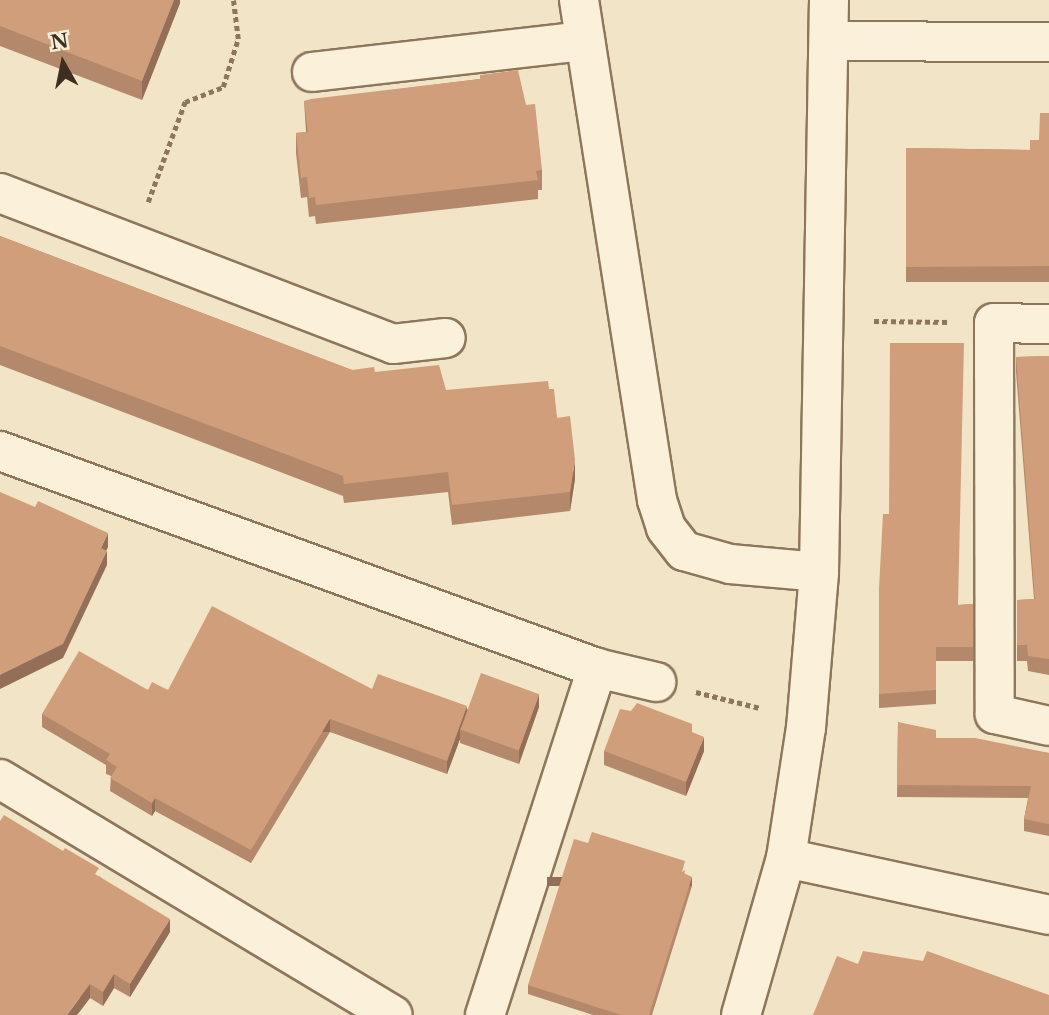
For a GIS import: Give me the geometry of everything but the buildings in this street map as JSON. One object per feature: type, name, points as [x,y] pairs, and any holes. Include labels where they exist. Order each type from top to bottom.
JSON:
[{"type":"street","points":[[579,0],[657,500],[666,528],[684,551],[730,564],[819,572]]},
{"type":"street","points":[[741,1015],[786,858],[806,728],[819,572],[829,0]]},
{"type":"street","points":[[312,72],[585,41]]},
{"type":"street","points":[[829,41],[1049,42]]},
{"type":"street","points":[[0,193],[393,344],[446,338]]},
{"type":"street","points":[[1049,324],[994,323],[995,714],[1049,726]]},
{"type":"street","points":[[0,451],[597,668],[656,682]]},
{"type":"street","points":[[485,1015],[597,668]]},
{"type":"street","points":[[0,779],[393,1015]]},
{"type":"street","points":[[786,858],[1049,915]]},
{"type":"path","points":[[132,245],[185,102],[223,88],[238,39],[233,0]]},
{"type":"path","points":[[874,321],[994,323]]},
{"type":"path","points":[[656,682],[760,708]]}]
